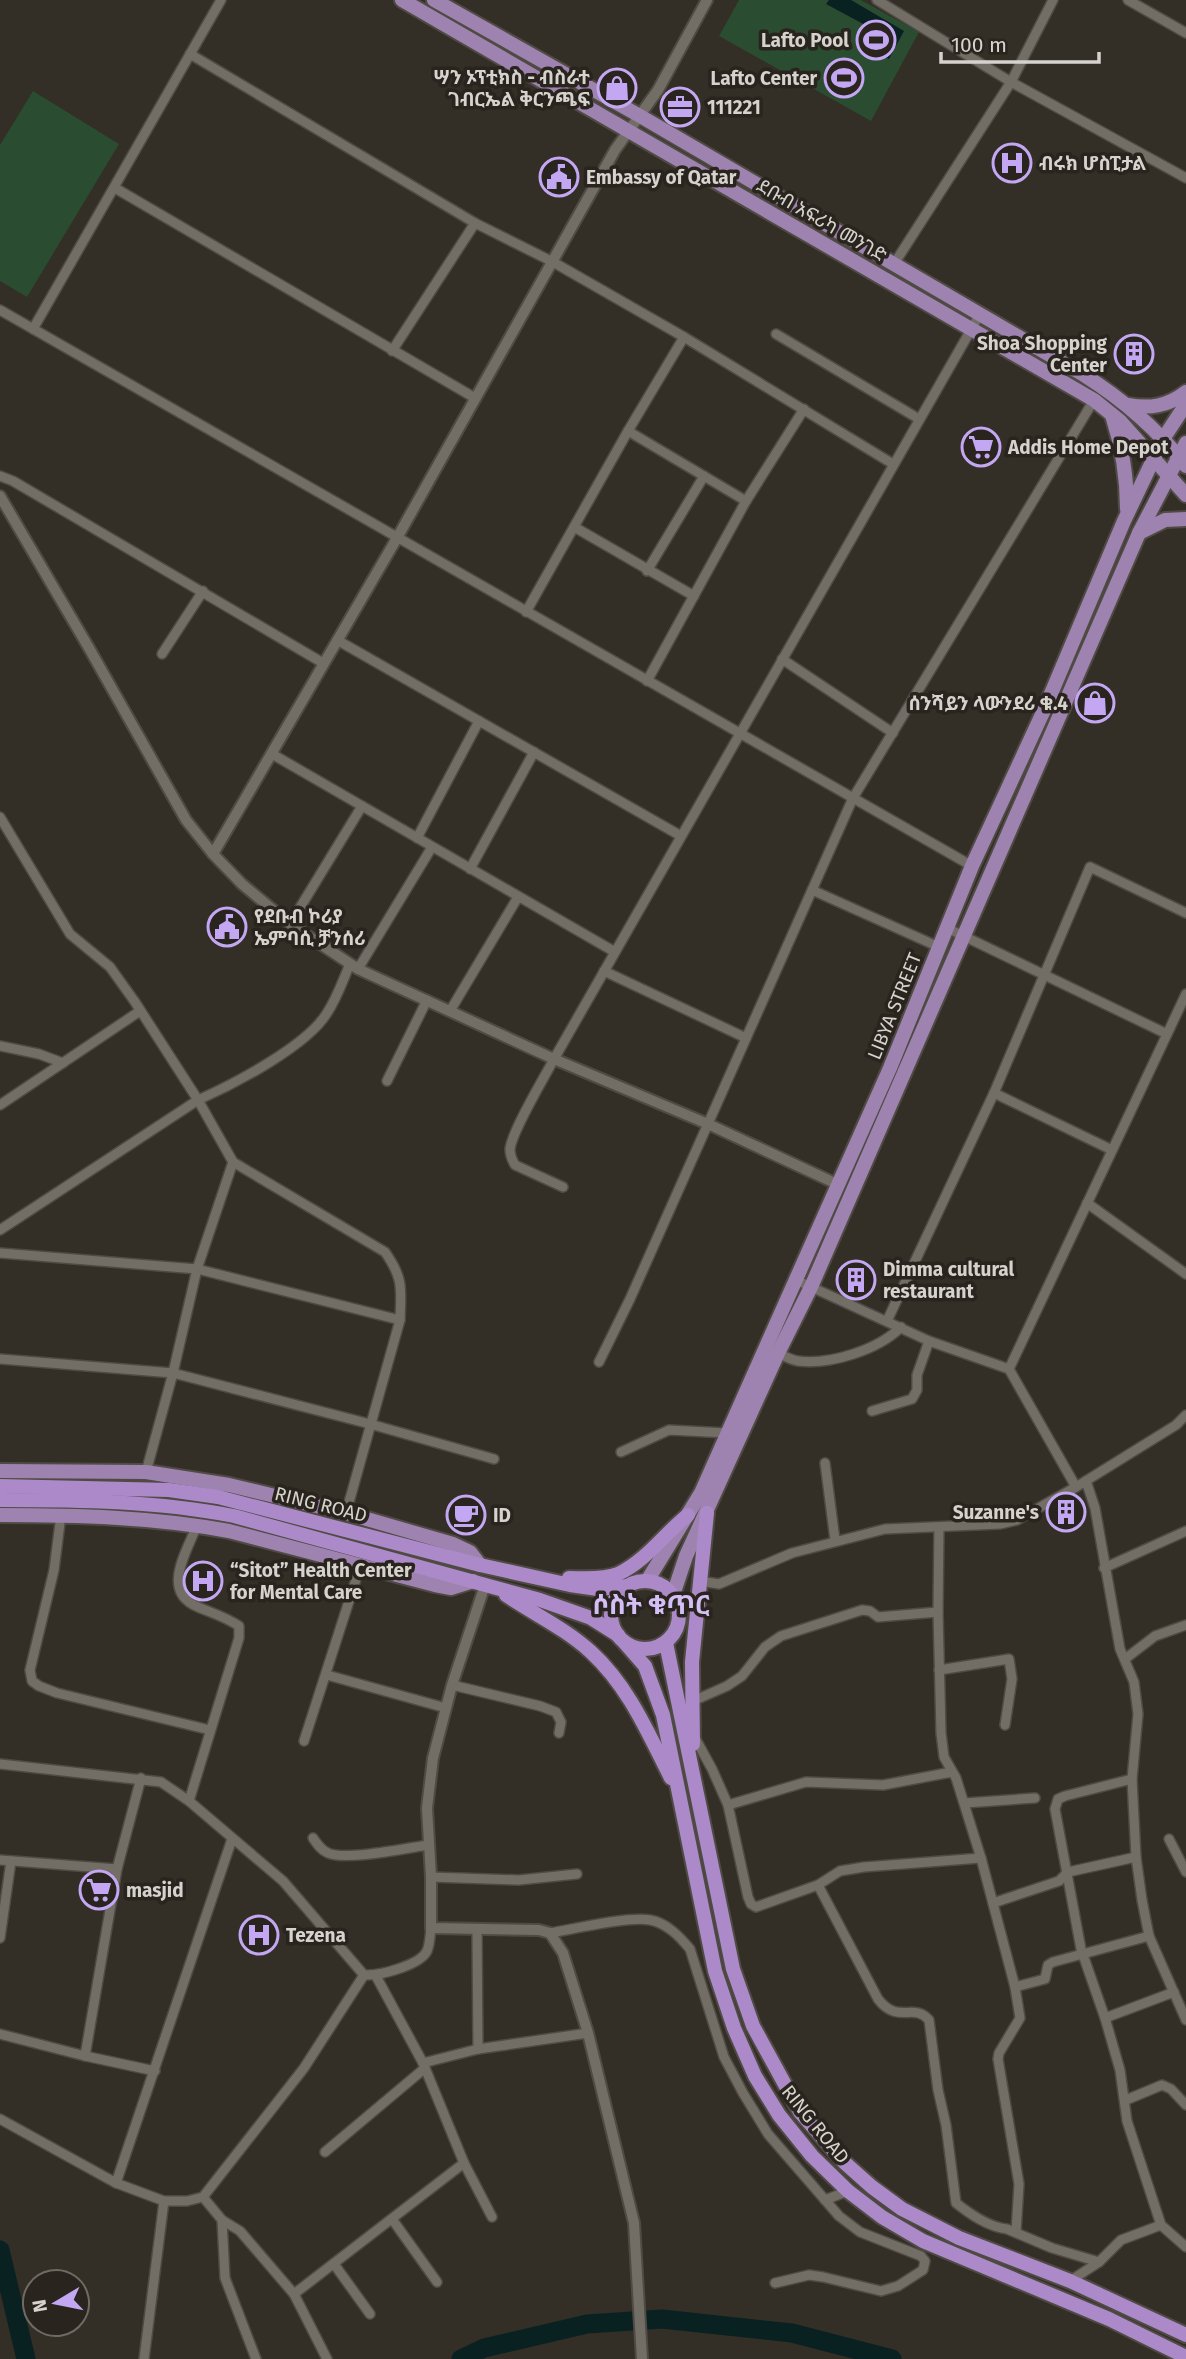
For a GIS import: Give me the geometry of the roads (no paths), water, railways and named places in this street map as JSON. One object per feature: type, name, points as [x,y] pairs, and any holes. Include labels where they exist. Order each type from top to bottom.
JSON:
[{"type":"highway","name":"RING ROAD","points":[[0,1486],[169,1490],[218,1497],[535,1578],[598,1589],[628,1586]]},
{"type":"highway","name":"RING ROAD","points":[[0,1500],[141,1503],[199,1509],[233,1516],[357,1548],[568,1609],[591,1618],[621,1638],[645,1667],[654,1686],[663,1715],[715,1972],[734,2028],[755,2076],[779,2115],[812,2155],[848,2191],[883,2217],[923,2241],[1109,2319],[1186,2357]]},
{"type":"highway","points":[[693,1770],[692,1662],[707,1513]]},
{"type":"highway","points":[[535,1578],[616,1575],[649,1553],[688,1515]]},
{"type":"highway","points":[[647,1581],[657,1583],[673,1595],[679,1615],[678,1626],[666,1643],[640,1649],[621,1638],[611,1618],[612,1608],[621,1591],[628,1586],[647,1581]]},
{"type":"highway","points":[[484,1585],[572,1636],[618,1681],[636,1707],[679,1795]]},
{"type":"highway","name":"RING ROAD","points":[[666,1643],[733,1969],[753,2026],[800,2112],[845,2164],[902,2209],[959,2238],[1070,2281],[1186,2335]]},
{"type":"main road","name":"ደቡብ አፍሪካ መንገድ","points":[[402,0],[628,132],[975,321],[1084,375],[1126,405],[1184,455]]},
{"type":"main road","name":"ደቡብ አፍሪካ መንገድ","points":[[434,0],[894,264],[1094,400],[1111,414],[1154,460],[1165,480],[1186,495]]},
{"type":"main road","points":[[1126,405],[1145,408],[1159,406],[1186,392]]},
{"type":"main road","name":"LIBYA STREET","points":[[647,1581],[701,1493],[890,1068],[972,866],[1045,708],[1127,515],[1163,439],[1186,404]]},
{"type":"main road","points":[[1111,414],[1119,438],[1127,482],[1127,515]]},
{"type":"main road","name":"LIBYA STREET","points":[[673,1595],[686,1556],[778,1353],[811,1287],[1139,533],[1165,480],[1184,455]]},
{"type":"main road","points":[[1139,533],[1165,520],[1186,519]]},
{"type":"main road","points":[[0,1471],[146,1472],[229,1485],[346,1513],[453,1544],[470,1552],[480,1565]]},
{"type":"main road","points":[[0,1515],[61,1515],[197,1525],[451,1588],[484,1585]]},
{"type":"street","points":[[33,329],[221,0]]},
{"type":"street","points":[[213,854],[397,538],[615,150],[658,90],[707,0]]},
{"type":"street","points":[[877,0],[1011,82],[1186,178]]},
{"type":"street","points":[[894,264],[1011,82],[1053,0]]},
{"type":"street","points":[[1128,0],[1186,33]]},
{"type":"street","points":[[190,54],[475,223],[553,262],[684,337],[893,464]]},
{"type":"street","points":[[115,188],[475,398]]},
{"type":"street","points":[[392,351],[475,223]]},
{"type":"street","points":[[0,310],[972,866]]},
{"type":"street","points":[[563,1187],[515,1165],[510,1147],[554,1059],[975,321]]},
{"type":"street","points":[[776,334],[919,419]]},
{"type":"street","points":[[526,612],[684,337]]},
{"type":"street","points":[[599,1362],[630,1299],[853,798],[1094,400]]},
{"type":"street","points":[[647,681],[746,501],[804,409]]},
{"type":"street","points":[[628,431],[746,501]]},
{"type":"street","points":[[0,476],[13,481],[323,663]]},
{"type":"street","points":[[647,571],[704,477]]},
{"type":"street","points":[[0,496],[186,820],[242,884],[290,924],[354,966],[554,1059],[708,1124],[837,1184]]},
{"type":"street","points":[[576,528],[694,596]]},
{"type":"street","points":[[162,654],[203,591]]},
{"type":"street","points":[[337,640],[681,836]]},
{"type":"street","points":[[782,659],[892,733]]},
{"type":"street","points":[[417,838],[479,721]]},
{"type":"street","points":[[470,869],[534,752]]},
{"type":"street","points":[[272,754],[615,952]]},
{"type":"street","points":[[290,924],[362,806]]},
{"type":"street","points":[[0,817],[70,934],[110,967],[198,1100],[233,1162],[385,1252],[398,1270],[402,1287],[400,1320],[346,1513]]},
{"type":"street","points":[[0,1230],[198,1100],[228,1087],[307,1037],[327,1013],[354,966],[432,847]]},
{"type":"street","points":[[887,1321],[994,1093],[1090,867],[1186,913]]},
{"type":"street","points":[[812,890],[939,947]]},
{"type":"street","points":[[450,1011],[518,897]]},
{"type":"street","points":[[947,928],[1167,1034]]},
{"type":"street","points":[[604,971],[746,1038]]},
{"type":"street","points":[[1009,1369],[1186,994]]},
{"type":"street","points":[[387,1081],[427,1000]]},
{"type":"street","points":[[0,1105],[140,1011]]},
{"type":"street","points":[[0,1046],[38,1054],[63,1063]]},
{"type":"street","points":[[994,1093],[1112,1150]]},
{"type":"street","points":[[146,1472],[197,1269],[233,1162]]},
{"type":"street","points":[[1087,1203],[1186,1274]]},
{"type":"street","points":[[0,1253],[197,1269],[400,1320]]},
{"type":"street","points":[[796,1280],[929,1341],[1009,1369],[1076,1487]]},
{"type":"street","points":[[778,1353],[795,1361],[839,1359],[888,1339],[901,1328]]},
{"type":"street","points":[[872,1411],[912,1399],[917,1390],[917,1375],[929,1341]]},
{"type":"street","points":[[0,1359],[173,1373],[370,1423],[494,1459]]},
{"type":"street","points":[[700,1581],[719,1584],[792,1553],[885,1529],[1000,1524],[1017,1520],[1086,1481],[1186,1416]]},
{"type":"street","points":[[621,1452],[669,1430],[727,1433]]},
{"type":"street","points":[[825,1463],[835,1540]]},
{"type":"street","points":[[1086,1481],[1095,1508],[1120,1649],[1134,1682],[1138,1714],[1132,1779],[1136,1857],[1149,1936],[1186,2021]]},
{"type":"street","points":[[61,1515],[54,1570],[30,1670],[32,1681],[57,1693],[210,1730]]},
{"type":"street","points":[[189,1801],[239,1638],[239,1626],[229,1619],[195,1606],[184,1599],[178,1590],[177,1577],[197,1525]]},
{"type":"street","points":[[939,1527],[939,1670],[944,1757],[965,1803],[1015,1987],[1020,2018],[999,2053],[1019,2184],[1016,2232]]},
{"type":"street","points":[[1104,1567],[1186,1531]]},
{"type":"street","points":[[304,1741],[360,1567]]},
{"type":"street","points":[[0,1764],[162,1782],[189,1801],[283,1881],[365,1975],[376,1976],[421,1958],[428,1950],[431,1877],[427,1808],[433,1758],[452,1685],[484,1585]]},
{"type":"street","points":[[693,1701],[742,1676],[765,1647],[781,1636],[862,1610],[878,1616],[938,1612]]},
{"type":"street","points":[[1125,1659],[1155,1636],[1186,1625]]},
{"type":"street","points":[[939,1670],[1009,1659],[1012,1679],[1004,1725]]},
{"type":"street","points":[[327,1675],[446,1708]]},
{"type":"street","points":[[452,1685],[556,1712],[561,1722],[559,1733]]},
{"type":"street","points":[[694,1735],[728,1805],[751,1904],[756,1907],[818,1885],[841,1871],[981,1858]]},
{"type":"street","points":[[728,1805],[806,1782],[883,1785],[952,1772]]},
{"type":"street","points":[[85,2056],[117,1870],[141,1778]]},
{"type":"street","points":[[1132,1779],[1058,1799],[1055,1809],[1082,1949],[1105,2018],[1126,2100],[1127,2121],[1161,2225],[1186,2247]]},
{"type":"street","points":[[965,1803],[1035,1798]]},
{"type":"street","points":[[313,1838],[319,1847],[330,1854],[347,1856],[428,1845]]},
{"type":"street","points":[[116,2183],[232,1839]]},
{"type":"street","points":[[1169,1839],[1186,1872]]},
{"type":"street","points":[[993,1903],[1059,1881],[1068,1872],[1136,1857]]},
{"type":"street","points":[[0,1860],[117,1870]]},
{"type":"street","points":[[0,1938],[11,1861]]},
{"type":"street","points":[[431,1877],[519,1880],[577,1874]]},
{"type":"street","points":[[818,1885],[878,1999],[886,2009],[896,2013],[915,2012],[929,2020],[956,2203],[983,2221],[1052,2248],[1099,2262]]},
{"type":"street","points":[[431,1928],[538,1930],[550,1933],[651,1920],[680,1937],[690,1949],[724,2057],[768,2134],[839,2216],[860,2232],[921,2256],[925,2261],[923,2270],[898,2286],[881,2291],[809,2275],[775,2283]]},
{"type":"street","points":[[477,1930],[478,2049]]},
{"type":"street","points":[[550,1933],[563,1953],[588,2034],[634,2223],[642,2359]]},
{"type":"street","points":[[1015,1987],[1045,1979],[1048,1965],[1053,1962],[1149,1936]]},
{"type":"street","points":[[0,2119],[116,2183],[164,2201],[187,2201],[203,2197],[304,2068],[365,1975]]},
{"type":"street","points":[[376,1976],[424,2066],[464,2163],[492,2217]]},
{"type":"street","points":[[1105,2018],[1174,1993]]},
{"type":"street","points":[[0,2034],[155,2071]]},
{"type":"street","points":[[325,2152],[424,2066],[478,2049],[588,2034]]},
{"type":"street","points":[[1126,2100],[1162,2085],[1171,2089],[1186,2105]]},
{"type":"street","points":[[294,2294],[464,2163]]},
{"type":"street","points":[[825,2200],[848,2191]]},
{"type":"street","points":[[203,2197],[222,2220],[240,2231],[294,2294],[327,2359]]},
{"type":"street","points":[[144,2359],[164,2201]]},
{"type":"street","points":[[392,2219],[437,2282]]},
{"type":"street","points":[[222,2220],[225,2278],[256,2359]]},
{"type":"street","points":[[1070,2281],[1099,2262],[1121,2240],[1161,2225]]},
{"type":"street","points":[[334,2263],[370,2314]]},
{"type":"water","points":[[829,0],[851,0],[904,31],[889,59],[872,46],[867,26],[826,4]]},
{"type":"waterway","points":[[0,2250],[26,2359]]},
{"type":"waterway","points":[[461,2359],[484,2348],[587,2324],[662,2319],[792,2333],[892,2359]]},
{"type":"place","name":"Lafto Pool","points":[[876,40]]},
{"type":"place","name":"Lafto Center","points":[[844,78]]},
{"type":"place","name":"ሣን ኦፕቲክስ - ብስራተ ገብርኤል ቅርንጫፍ","points":[[617,88]]},
{"type":"place","name":"111221","points":[[680,107]]},
{"type":"place","name":"ብሩክ ሆስፒታል","points":[[1012,163]]},
{"type":"place","name":"Embassy of Qatar","points":[[559,177]]},
{"type":"place","name":"Shoa Shopping Center","points":[[1134,354]]},
{"type":"place","name":"Addis Home Depot","points":[[981,447]]},
{"type":"place","name":"ሰንሻይን ላውንደሪ ቁ.4","points":[[1095,703]]},
{"type":"place","name":"የደቡብ ኮሪያ ኤምባሲ ቻንሰሪ","points":[[227,927]]},
{"type":"place","name":"Dimma cultural restaurant","points":[[856,1280]]},
{"type":"place","name":"Suzanne's","points":[[1066,1512]]},
{"type":"place","name":"ID","points":[[466,1515]]},
{"type":"place","name":"“Sitot” Health Center for Mental Care","points":[[203,1581]]},
{"type":"place","name":"masjid","points":[[99,1890]]},
{"type":"place","name":"Tezena","points":[[259,1935]]},
{"type":"district","name":"ሶስት ቁጥር","points":[[651,1605]]}]
